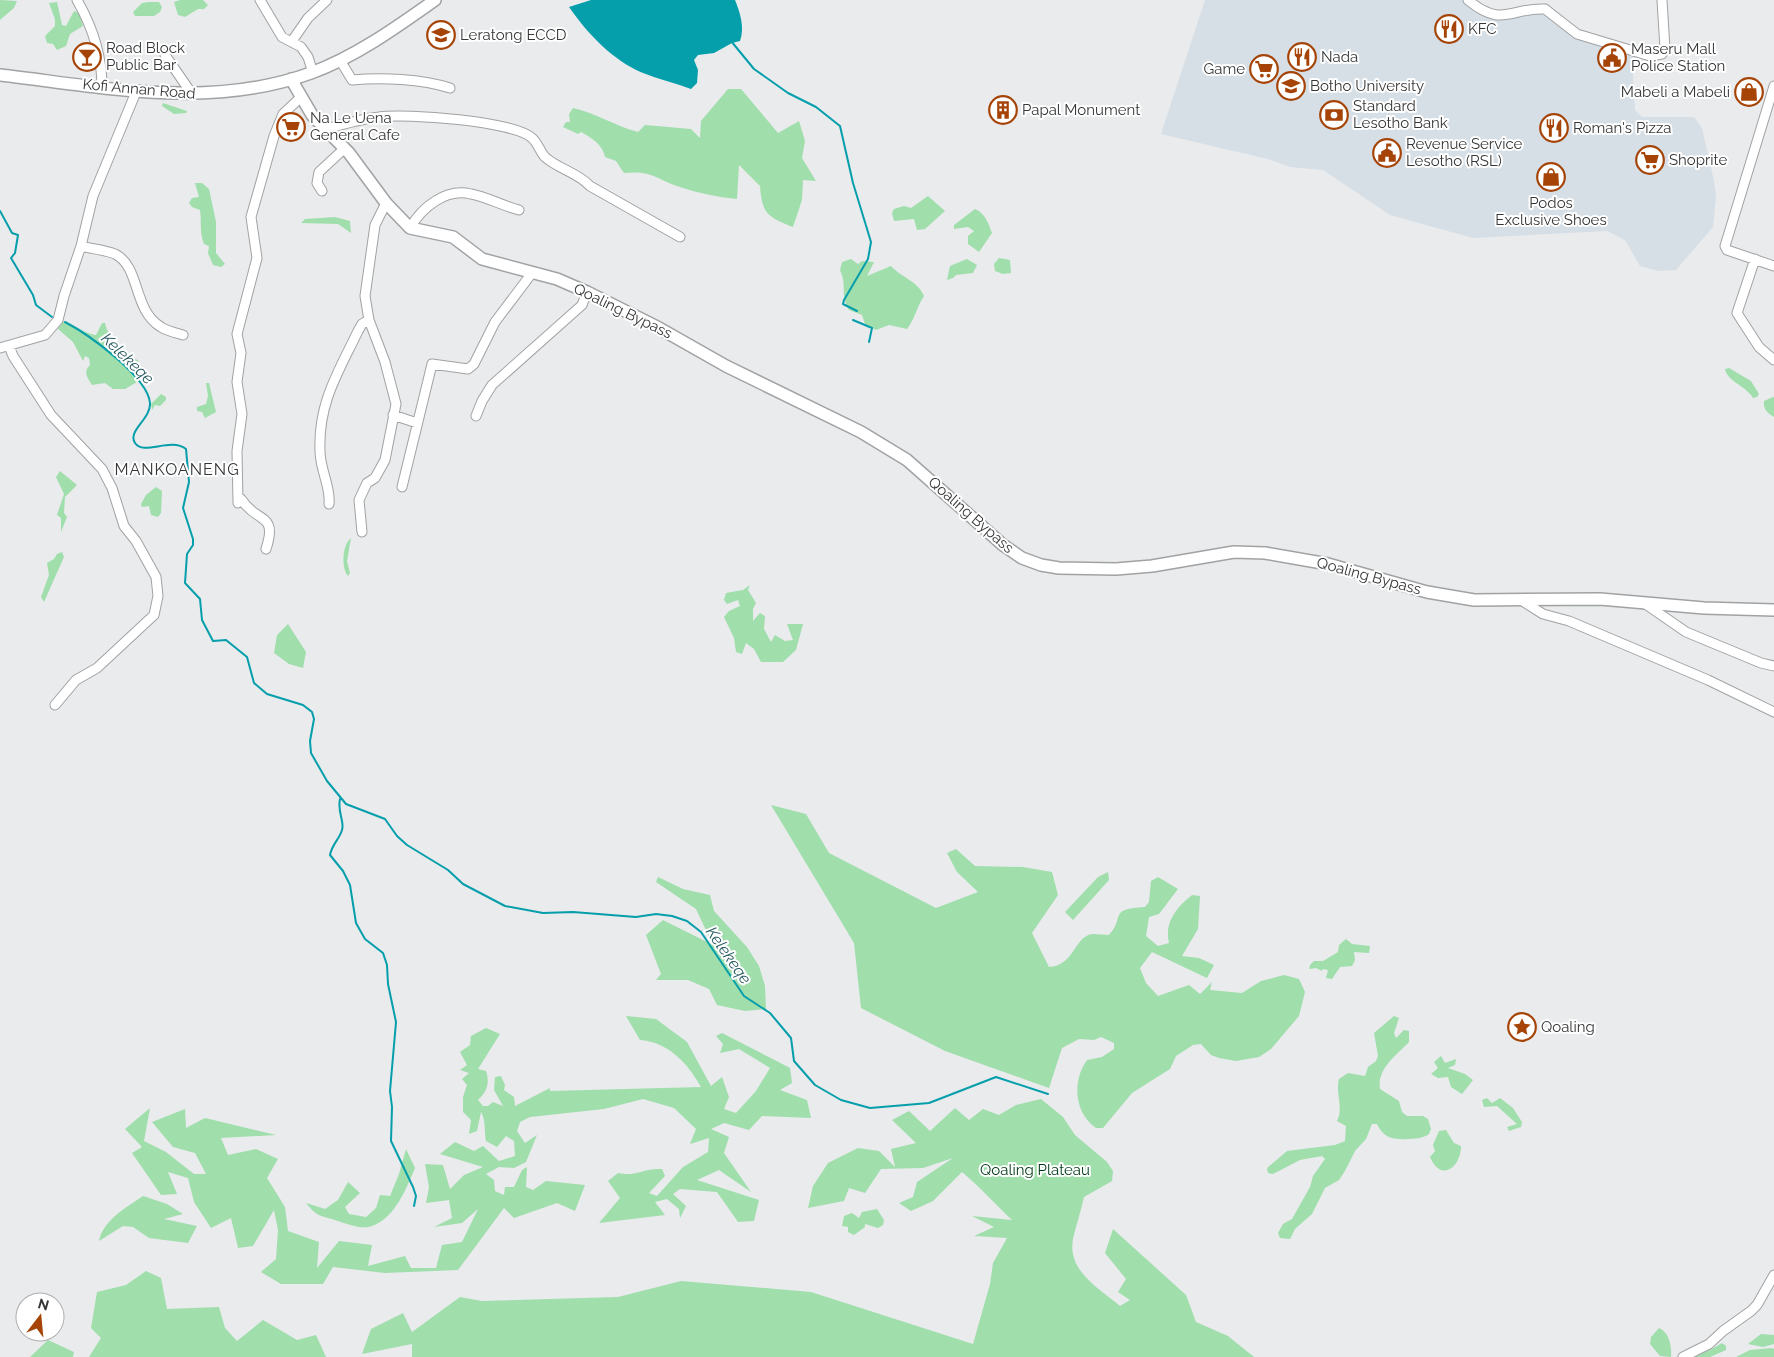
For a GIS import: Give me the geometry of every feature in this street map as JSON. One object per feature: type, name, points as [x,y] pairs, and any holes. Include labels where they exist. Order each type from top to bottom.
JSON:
[{"type":"main road","name":"Kofi Annan Road","points":[[0,75],[136,92],[192,94],[232,92],[313,73],[375,40],[435,0]]},
{"type":"main road","points":[[291,79],[300,98],[345,148],[386,203],[410,228]]},
{"type":"main road","name":"Qoaling Bypass","points":[[410,228],[454,237],[482,259],[557,279],[587,292],[659,328],[726,366],[888,447],[907,460],[1003,545],[1022,558],[1042,565],[1059,568],[1116,569],[1152,566],[1234,552],[1265,553],[1328,564],[1373,578],[1449,597],[1474,600],[1600,599],[1774,610]]},
{"type":"street","points":[[77,0],[95,40],[101,66],[102,87]]},
{"type":"street","points":[[260,0],[282,37],[301,47],[308,57],[313,73]]},
{"type":"street","points":[[292,41],[308,18],[327,0]]},
{"type":"street","points":[[1468,0],[1478,8],[1502,16],[1545,9],[1578,34],[1650,56],[1662,54],[1665,49],[1662,0]]},
{"type":"street","points":[[165,55],[192,94]]},
{"type":"street","points":[[343,65],[352,80],[366,78],[432,82],[450,88]]},
{"type":"street","points":[[1774,86],[1772,102],[1752,155],[1725,246],[1727,250],[1774,266]]},
{"type":"street","points":[[55,705],[76,680],[97,668],[154,615],[158,596],[156,577],[136,541],[124,526],[112,488],[102,469],[51,415],[13,356],[5,347],[45,335],[54,327],[81,246],[93,196],[136,92]]},
{"type":"street","points":[[266,549],[270,536],[270,525],[265,519],[252,512],[242,499],[238,501],[237,451],[242,414],[237,382],[241,353],[237,334],[258,258],[251,217],[274,136],[283,114],[300,98]]},
{"type":"street","points":[[326,129],[379,116],[409,116],[480,121],[518,130],[532,137],[544,156],[582,178],[590,186],[680,237]]},
{"type":"street","points":[[322,191],[317,183],[319,172],[345,148]]},
{"type":"street","points":[[410,228],[427,206],[457,192],[471,194],[519,210]]},
{"type":"street","points":[[362,532],[359,500],[367,483],[381,469],[396,404],[385,362],[366,310],[365,284],[375,225],[386,203]]},
{"type":"street","points":[[81,246],[115,254],[125,262],[131,272],[145,312],[161,328],[183,335]]},
{"type":"street","points":[[1755,260],[1736,313],[1760,348],[1774,360]]},
{"type":"street","points":[[402,487],[432,364],[468,369],[474,364],[495,322],[532,273]]},
{"type":"street","points":[[476,416],[482,401],[492,385],[582,305],[587,292]]},
{"type":"street","points":[[329,504],[330,492],[324,477],[320,450],[324,403],[358,331],[362,324],[369,320]]},
{"type":"street","points":[[393,415],[417,424]]},
{"type":"street","points":[[1519,599],[1543,614],[1569,621],[1708,680],[1774,712]]},
{"type":"street","points":[[1644,603],[1686,632],[1761,663],[1774,666]]},
{"type":"street","points":[[1683,1357],[1710,1344],[1723,1331],[1751,1311],[1757,1305],[1774,1275]]},
{"type":"shaded area","points":[[1205,0],[1471,0],[1502,15],[1547,3],[1573,29],[1640,47],[1632,59],[1635,110],[1642,117],[1694,117],[1702,128],[1714,181],[1716,196],[1713,227],[1676,270],[1658,271],[1640,266],[1625,240],[1607,231],[1473,238],[1390,215],[1323,170],[1290,167],[1268,159],[1161,134]]},
{"type":"green space","points":[[0,0],[17,1],[14,8],[0,20]]},
{"type":"green space","points":[[180,0],[203,0],[208,5],[204,9],[198,9],[185,17],[178,15],[174,2]]},
{"type":"green space","points":[[57,2],[62,25],[66,26],[74,11],[79,13],[83,26],[70,34],[66,46],[57,50],[53,44],[47,43],[45,36],[55,26],[55,19],[49,3]]},
{"type":"green space","points":[[159,2],[162,7],[160,12],[154,16],[135,16],[133,12],[142,3]]},
{"type":"green space","points":[[728,89],[741,89],[778,133],[799,121],[805,141],[802,158],[816,181],[803,180],[802,200],[793,227],[772,217],[768,213],[762,203],[760,186],[739,165],[737,199],[694,191],[648,174],[624,173],[616,161],[605,157],[602,149],[593,139],[581,132],[578,134],[563,127],[566,122],[570,122],[569,114],[573,108],[638,132],[645,125],[691,129],[700,138],[701,121]]},
{"type":"green space","points":[[163,103],[187,111],[186,113],[174,114],[162,106]]},
{"type":"green space","points":[[195,183],[202,183],[209,189],[216,222],[216,253],[225,264],[221,267],[213,265],[208,253],[209,246],[204,244],[202,239],[200,210],[192,207],[189,203],[192,198],[199,197]]},
{"type":"green space","points":[[928,196],[945,211],[925,229],[917,230],[914,219],[894,221],[892,213],[894,209],[904,206],[911,208]]},
{"type":"green space","points":[[975,209],[984,216],[992,233],[979,252],[968,244],[968,236],[974,231],[968,227],[954,229],[954,225]]},
{"type":"green space","points":[[335,217],[350,221],[351,233],[338,224],[301,223],[305,219]]},
{"type":"green space","points":[[999,258],[1010,260],[1011,273],[1003,274],[995,271],[994,264]]},
{"type":"green space","points":[[851,259],[858,264],[862,261],[874,262],[867,276],[891,266],[918,287],[924,296],[907,329],[889,325],[876,330],[865,324],[862,315],[849,310],[844,299],[840,270],[842,262]]},
{"type":"green space","points":[[967,259],[977,265],[973,273],[956,275],[947,280],[950,266]]},
{"type":"green space","points":[[62,321],[96,335],[102,323],[105,323],[107,330],[111,334],[110,339],[114,346],[139,361],[134,372],[137,382],[125,389],[113,389],[105,383],[92,385],[86,372],[90,365],[89,358],[85,356],[83,361],[73,342],[58,329]]},
{"type":"green space","points":[[1729,368],[1751,381],[1759,394],[1757,397],[1753,398],[1729,377],[1725,369]]},
{"type":"green space","points":[[206,383],[209,383],[216,412],[205,418],[202,412],[197,411],[197,407],[206,404],[208,396]]},
{"type":"green space","points":[[161,394],[166,397],[166,400],[160,406],[155,405],[152,410],[151,404]]},
{"type":"green space","points":[[1774,397],[1774,417],[1766,411],[1764,401]]},
{"type":"green space","points":[[60,471],[77,485],[65,497],[64,513],[67,517],[61,532],[61,518],[57,515],[64,494],[56,477]]},
{"type":"green space","points":[[156,487],[162,491],[161,513],[158,517],[151,515],[149,506],[142,507],[141,504],[146,495]]},
{"type":"green space","points":[[351,538],[347,561],[350,573],[348,576],[344,568],[344,551]]},
{"type":"green space","points":[[62,552],[64,557],[44,602],[41,597],[49,575],[47,563]]},
{"type":"green space","points":[[750,585],[748,590],[756,603],[753,609],[753,621],[760,613],[765,616],[764,629],[771,642],[775,635],[785,641],[793,640],[787,624],[803,624],[796,650],[783,662],[761,662],[754,649],[746,643],[742,654],[736,652],[734,638],[724,617],[729,611],[740,606],[738,600],[727,604],[724,600],[726,593],[743,590]]},
{"type":"green space","points":[[288,624],[306,652],[303,668],[289,664],[274,653],[277,635]]},
{"type":"green space","points":[[771,805],[806,814],[829,853],[936,908],[978,892],[957,872],[947,853],[956,849],[975,866],[1023,867],[1052,872],[1058,895],[1032,933],[1049,967],[1064,962],[1086,936],[1092,934],[1109,935],[1114,929],[1121,912],[1145,907],[1149,902],[1151,881],[1158,877],[1178,889],[1159,914],[1149,917],[1146,936],[1158,946],[1169,943],[1168,928],[1173,916],[1192,895],[1200,896],[1198,929],[1182,956],[1199,958],[1214,965],[1207,978],[1152,952],[1140,968],[1146,983],[1158,996],[1189,985],[1200,994],[1212,982],[1210,990],[1242,993],[1261,981],[1284,975],[1299,979],[1305,992],[1299,1016],[1271,1049],[1259,1057],[1236,1061],[1219,1058],[1211,1055],[1201,1044],[1193,1045],[1176,1056],[1170,1069],[1132,1093],[1103,1128],[1096,1128],[1083,1114],[1080,1105],[1077,1087],[1079,1077],[1087,1060],[1102,1057],[1114,1049],[1114,1043],[1101,1037],[1094,1040],[1079,1039],[1062,1048],[1049,1088],[945,1051],[861,1008],[854,943]]},
{"type":"green space","points":[[1108,872],[1109,880],[1073,920],[1065,912],[1098,877]]},
{"type":"green space","points":[[658,877],[683,889],[710,895],[714,911],[747,947],[759,966],[765,986],[766,1009],[745,1011],[717,1005],[709,989],[688,980],[656,980],[661,974],[646,935],[663,920],[713,945],[696,909],[656,882]]},
{"type":"green space","points":[[1346,939],[1352,944],[1370,946],[1369,953],[1354,952],[1355,960],[1352,966],[1340,967],[1332,979],[1326,978],[1328,970],[1309,969],[1314,961],[1323,961],[1338,952],[1339,945]]},
{"type":"green space","points":[[626,1016],[656,1019],[687,1042],[711,1086],[722,1077],[729,1097],[724,1109],[736,1113],[756,1091],[770,1068],[739,1049],[720,1053],[723,1044],[716,1036],[722,1033],[790,1068],[792,1083],[780,1090],[807,1100],[811,1118],[762,1116],[749,1130],[724,1123],[711,1129],[729,1137],[724,1153],[751,1192],[719,1170],[697,1180],[759,1200],[754,1221],[738,1222],[717,1192],[680,1189],[673,1194],[686,1206],[680,1218],[679,1209],[667,1199],[655,1202],[665,1215],[599,1223],[620,1198],[608,1181],[618,1173],[630,1174],[662,1169],[665,1176],[649,1193],[657,1196],[683,1167],[708,1152],[709,1138],[690,1144],[696,1129],[674,1108],[643,1099],[604,1109],[530,1117],[520,1122],[517,1131],[525,1143],[537,1135],[526,1162],[514,1168],[499,1167],[486,1174],[494,1180],[495,1191],[504,1195],[505,1187],[514,1187],[522,1170],[527,1167],[526,1187],[533,1190],[546,1181],[585,1185],[575,1211],[557,1203],[514,1218],[504,1208],[458,1270],[385,1273],[333,1267],[323,1284],[281,1284],[261,1272],[276,1259],[278,1230],[274,1210],[253,1246],[238,1248],[231,1218],[211,1228],[194,1202],[188,1178],[168,1172],[177,1194],[161,1195],[132,1153],[142,1147],[125,1129],[150,1108],[144,1141],[166,1152],[194,1174],[206,1174],[195,1153],[173,1147],[152,1122],[185,1109],[186,1128],[205,1118],[276,1135],[221,1138],[228,1155],[256,1149],[278,1159],[267,1178],[285,1207],[288,1231],[319,1242],[317,1268],[339,1241],[372,1245],[368,1266],[405,1256],[411,1268],[436,1268],[442,1245],[462,1242],[478,1209],[462,1223],[434,1227],[452,1218],[449,1200],[426,1203],[429,1187],[425,1164],[443,1165],[450,1189],[464,1175],[483,1167],[440,1154],[455,1142],[474,1151],[483,1146],[499,1161],[515,1156],[514,1141],[506,1136],[497,1147],[486,1141],[481,1112],[477,1131],[469,1134],[471,1120],[463,1112],[463,1097],[467,1085],[462,1079],[469,1073],[460,1070],[467,1065],[460,1052],[470,1045],[471,1036],[486,1028],[500,1034],[478,1069],[486,1071],[488,1079],[484,1094],[478,1100],[483,1106],[488,1106],[493,1102],[503,1106],[494,1090],[495,1077],[501,1076],[505,1085],[504,1090],[514,1097],[515,1106],[550,1088],[550,1091],[701,1087],[684,1063],[669,1050],[660,1045],[640,1040]]},
{"type":"green space","points":[[1394,1016],[1399,1018],[1394,1033],[1396,1038],[1404,1030],[1409,1031],[1409,1042],[1393,1057],[1384,1069],[1381,1075],[1380,1089],[1399,1101],[1402,1112],[1407,1116],[1423,1116],[1428,1119],[1431,1129],[1429,1134],[1415,1139],[1396,1139],[1385,1135],[1377,1124],[1372,1124],[1366,1139],[1355,1151],[1339,1180],[1325,1188],[1312,1214],[1295,1229],[1290,1239],[1280,1238],[1278,1233],[1283,1224],[1292,1219],[1310,1187],[1313,1176],[1325,1159],[1322,1156],[1300,1160],[1273,1174],[1268,1173],[1267,1168],[1287,1151],[1335,1145],[1345,1141],[1346,1126],[1337,1121],[1340,1111],[1339,1079],[1348,1073],[1365,1076],[1368,1067],[1376,1061],[1378,1056],[1374,1033]]},
{"type":"green space","points":[[1441,1056],[1445,1063],[1456,1059],[1455,1065],[1448,1068],[1465,1074],[1473,1080],[1462,1094],[1451,1087],[1448,1077],[1438,1078],[1431,1074],[1438,1068],[1434,1062]]},
{"type":"green space","points":[[1487,1098],[1492,1103],[1500,1098],[1513,1108],[1522,1122],[1521,1127],[1509,1131],[1507,1127],[1517,1124],[1497,1106],[1484,1107],[1482,1100]]},
{"type":"green space","name":"Qoaling Plateau","points":[[1041,1099],[1063,1117],[1075,1135],[1107,1162],[1113,1171],[1112,1181],[1084,1197],[1074,1234],[1072,1250],[1080,1270],[1086,1278],[1120,1306],[1130,1300],[1118,1292],[1126,1279],[1105,1253],[1113,1229],[1186,1295],[1196,1322],[1228,1336],[1254,1357],[412,1357],[412,1344],[362,1354],[371,1329],[403,1313],[412,1332],[460,1297],[482,1301],[618,1297],[681,1281],[811,1292],[973,1344],[990,1284],[993,1263],[1007,1238],[974,1236],[994,1227],[972,1216],[1012,1220],[962,1172],[933,1201],[911,1211],[899,1203],[913,1197],[917,1182],[953,1158],[923,1168],[881,1169],[865,1193],[849,1188],[844,1201],[808,1208],[813,1186],[828,1163],[858,1148],[879,1151],[895,1167],[891,1149],[916,1143],[892,1120],[909,1111],[930,1131],[955,1108],[969,1120],[983,1109],[999,1115],[1016,1105]]},
{"type":"green space","points":[[1446,1130],[1454,1143],[1461,1146],[1458,1160],[1454,1166],[1445,1170],[1439,1169],[1434,1165],[1430,1157],[1435,1151],[1433,1145],[1439,1131]]},
{"type":"green space","points":[[406,1149],[415,1168],[399,1202],[387,1217],[380,1222],[368,1227],[350,1225],[320,1215],[306,1203],[325,1209],[338,1200],[348,1182],[360,1193],[345,1207],[349,1214],[366,1217],[376,1208],[380,1195],[390,1196]]},
{"type":"green space","points":[[143,1196],[167,1204],[183,1214],[164,1219],[197,1226],[188,1243],[149,1238],[133,1227],[123,1226],[99,1241],[101,1233],[110,1220]]},
{"type":"green space","points":[[877,1209],[884,1220],[883,1225],[878,1228],[865,1224],[865,1227],[854,1235],[848,1232],[848,1227],[842,1226],[844,1216],[852,1213],[859,1218],[862,1212]]},
{"type":"green space","points":[[146,1271],[161,1278],[167,1309],[219,1307],[225,1328],[237,1341],[263,1320],[297,1340],[316,1335],[326,1357],[89,1357],[101,1338],[91,1328],[97,1292],[126,1285]]},
{"type":"green space","points":[[1659,1328],[1669,1340],[1671,1357],[1660,1356],[1650,1344],[1651,1337]]},
{"type":"green space","points":[[1761,1334],[1774,1335],[1774,1344],[1763,1347],[1748,1344]]},
{"type":"green space","points":[[46,1342],[52,1342],[74,1352],[73,1357],[30,1357]]},
{"type":"green space","points":[[1722,1343],[1726,1346],[1726,1350],[1710,1357],[1686,1357],[1710,1350]]},
{"type":"green space","points":[[1774,1349],[1774,1357],[1736,1357],[1750,1350]]},
{"type":"water","points":[[591,0],[735,0],[741,20],[742,31],[740,41],[732,43],[714,53],[698,55],[694,60],[698,70],[697,83],[691,89],[632,68],[611,54],[584,27],[569,7]]},
{"type":"waterway","points":[[731,41],[754,69],[788,93],[816,107],[840,126],[853,183],[871,242],[868,259],[843,304],[857,311]]},
{"type":"waterway","name":"Kelekeqe","points":[[0,211],[12,233],[18,235],[15,253],[11,258],[33,295],[36,305],[52,317]]},
{"type":"waterway","points":[[853,320],[872,328],[869,342]]},
{"type":"waterway","name":"Kelekeqe","points":[[65,322],[88,336],[115,357],[139,381],[147,393],[150,403],[149,409],[136,429],[133,438],[135,443],[145,448],[173,445],[186,449],[189,482],[183,508],[193,539],[193,545],[187,554],[185,583],[200,599],[202,620],[213,641],[226,640],[247,657],[254,683],[267,694],[303,705],[312,712],[314,719],[310,741],[311,753],[327,781],[346,804],[385,819],[397,836],[407,845],[448,870],[463,884],[505,906],[543,913],[573,912],[636,917],[656,914],[672,916],[687,921],[701,932],[744,996],[770,1013],[791,1038],[794,1061],[815,1085],[841,1100],[870,1108],[929,1103],[996,1077],[1048,1094]]},
{"type":"waterway","name":"Kelekeqe","points":[[340,799],[339,808],[343,827],[330,855],[343,871],[350,885],[356,923],[365,939],[383,953],[387,965],[388,984],[396,1022],[390,1091],[392,1107],[391,1141],[413,1187],[416,1196],[414,1206]]},
{"type":"place","name":"KFC","points":[[1449,29]]},
{"type":"place","name":"Leratong ECCD","points":[[441,35]]},
{"type":"place","name":"Road Block Public Bar","points":[[87,57]]},
{"type":"place","name":"Nada","points":[[1302,57]]},
{"type":"place","name":"Maseru Mall Police Station","points":[[1612,58]]},
{"type":"place","name":"Game","points":[[1264,69]]},
{"type":"place","name":"Botho University","points":[[1291,86]]},
{"type":"place","name":"Mabeli a Mabeli","points":[[1749,92]]},
{"type":"place","name":"Papal Monument","points":[[1003,110]]},
{"type":"place","name":"Standard Lesotho Bank","points":[[1334,115]]},
{"type":"place","name":"Na Le Uena General Cafe","points":[[291,127]]},
{"type":"place","name":"Roman's Pizza","points":[[1554,128]]},
{"type":"place","name":"Revenue Service Lesotho (RSL)","points":[[1387,153]]},
{"type":"place","name":"Shoprite","points":[[1650,160]]},
{"type":"place","name":"Podos Exclusive Shoes","points":[[1551,177]]},
{"type":"place","name":"Qoaling","points":[[1522,1027]]},
{"type":"district","name":"MANKOANENG","points":[[177,469]]}]
